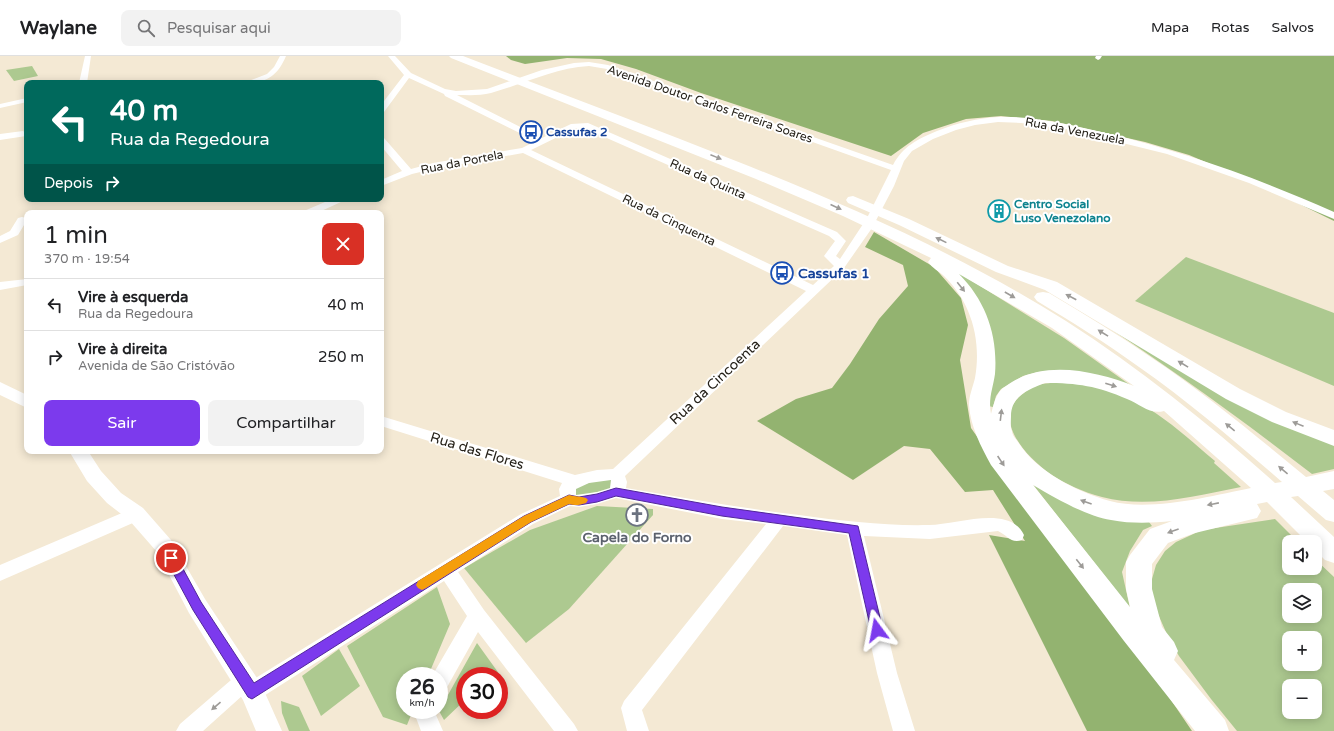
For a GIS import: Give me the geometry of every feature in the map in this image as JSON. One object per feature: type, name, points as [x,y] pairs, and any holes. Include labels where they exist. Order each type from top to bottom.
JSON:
[{"type":"highway","points":[[454,56],[798,190],[902,238],[969,272],[1059,325],[1140,382],[1234,460],[1334,553]]},
{"type":"highway","points":[[474,56],[816,185],[904,222],[1002,269],[1051,286],[1233,394],[1279,417],[1334,438]]},
{"type":"highway","points":[[902,238],[942,266],[960,285],[976,306],[983,326],[987,349],[985,375],[979,404],[985,429],[999,459],[1134,632],[1214,731]]},
{"type":"highway","points":[[1002,269],[1160,372],[1261,451],[1334,513]]},
{"type":"highway","points":[[1203,433],[1176,419],[1140,396],[1109,384],[1073,377],[1044,377],[1026,383],[1008,394],[1000,412],[1001,432],[1016,457],[1038,478],[1075,498],[1110,511],[1141,514],[1174,512],[1334,480]]},
{"type":"highway","points":[[1226,731],[1150,633],[1139,589],[1139,562],[1159,536],[1193,524],[1234,514],[1334,495]]},
{"type":"main road","points":[[0,388],[24,400]]},
{"type":"main road","points":[[80,454],[94,476],[114,498],[136,514],[164,546],[197,606],[249,686],[269,731]]},
{"type":"street","points":[[84,80],[88,56]]},
{"type":"street","points":[[264,80],[277,69],[283,56]]},
{"type":"street","name":"Avenida Doutor Carlos Ferreira Soares","points":[[391,56],[408,76],[443,91],[456,93],[488,91],[545,72],[578,65],[608,67],[896,169]]},
{"type":"street","points":[[384,106],[408,76]]},
{"type":"street","points":[[443,91],[542,140]]},
{"type":"street","points":[[477,100],[488,91]]},
{"type":"street","points":[[463,101],[462,96],[469,92],[477,100],[484,111]]},
{"type":"street","points":[[0,106],[24,101]]},
{"type":"street","name":"Rua da Venezuela","points":[[814,290],[840,266],[854,250],[908,149],[952,127],[984,120],[1024,120],[1069,127],[1142,144],[1204,162],[1278,190],[1334,216]]},
{"type":"street","name":"Rua da Quinta","points":[[542,140],[574,126],[584,125],[594,128],[833,234],[841,241],[830,256],[840,266]]},
{"type":"street","points":[[0,137],[22,134]]},
{"type":"street","name":"Rua da Portela","points":[[384,182],[409,172],[433,166],[524,150],[542,140]]},
{"type":"street","points":[[384,143],[394,154],[403,169],[409,172]]},
{"type":"street","name":"Rua da Cinquenta","points":[[524,150],[814,290]]},
{"type":"street","points":[[315,210],[333,202]]},
{"type":"street","points":[[0,240],[14,233],[22,220]]},
{"type":"street","points":[[0,286],[24,282]]},
{"type":"street","name":"Rua da Cincoenta","points":[[616,475],[814,290]]},
{"type":"street","name":"Rua das Flores","points":[[384,422],[574,481]]},
{"type":"street","points":[[569,499],[566,489],[574,481],[608,473],[616,475],[620,481],[620,486],[616,492]]},
{"type":"street","points":[[187,731],[249,686],[528,519],[569,499],[574,501],[584,500],[597,498],[616,492],[722,512],[854,529],[930,532],[998,524],[1004,525],[1016,536]]},
{"type":"street","points":[[0,573],[136,514]]},
{"type":"street","points":[[638,731],[632,708],[778,520]]},
{"type":"street","points":[[854,529],[887,673],[904,731]]},
{"type":"street","points":[[446,569],[478,616],[567,731]]},
{"type":"street","points":[[448,667],[478,616]]},
{"type":"street","points":[[427,719],[432,731]]},
{"type":"green space","points":[[506,56],[1334,56],[1334,221],[1265,187],[1189,155],[1145,142],[1052,121],[1001,116],[966,119],[923,133],[891,156],[701,93],[636,69],[601,59],[567,58],[525,64],[511,60]]},
{"type":"green space","points":[[32,66],[38,76],[14,81],[6,70]]},
{"type":"green space","points":[[874,232],[934,267],[961,298],[968,325],[960,360],[971,428],[1033,516],[1154,675],[1192,731],[1087,731],[989,535],[1025,541],[993,490],[965,492],[930,449],[904,446],[853,480],[757,421],[796,399],[832,388],[850,364],[879,319],[908,286],[903,265],[865,247]]},
{"type":"green space","points":[[1186,257],[1334,313],[1334,386],[1135,301]]},
{"type":"green space","points":[[948,266],[1064,338],[1133,387],[1058,370],[1038,372],[1023,376],[1001,389],[996,396],[993,407],[988,406],[992,348]]},
{"type":"green space","points":[[1094,318],[1334,441],[1334,469],[1312,474],[1259,433],[1150,355]]},
{"type":"green space","points":[[1059,382],[1086,383],[1109,389],[1142,405],[1157,414],[1186,436],[1215,461],[1214,463],[1241,487],[1172,500],[1137,502],[1102,497],[1088,493],[1061,481],[1049,473],[1023,449],[1011,427],[1010,416],[1012,406],[1026,391],[1038,385]]},
{"type":"green space","points":[[1023,472],[1149,522],[1152,526],[1143,530],[1130,551],[1122,572],[1130,608]]},
{"type":"green space","points":[[603,478],[613,480],[613,489],[578,496],[574,494],[573,488]]},
{"type":"green space","points":[[597,506],[653,509],[653,515],[569,609],[526,643],[464,568],[530,530]]},
{"type":"green space","points":[[1275,519],[1291,535],[1282,535],[1282,575],[1322,575],[1322,566],[1334,577],[1334,731],[1237,731],[1179,656],[1169,639],[1158,614],[1150,586],[1156,565],[1165,551],[1176,542],[1202,530]]},
{"type":"green space","points":[[437,587],[450,624],[432,667],[396,667],[396,719],[409,719],[407,725],[383,717],[347,646]]},
{"type":"green space","points":[[477,643],[494,667],[464,667]]},
{"type":"green space","points":[[339,649],[360,686],[321,716],[302,676]]},
{"type":"green space","points":[[456,681],[456,709],[448,716],[448,695]]},
{"type":"green space","points":[[281,701],[299,707],[310,731],[289,731],[282,713]]},
{"type":"slow traffic","points":[[422,585],[528,519],[569,499],[574,501],[582,500]]},
{"type":"place","name":"Cassufas 2","points":[[531,132]]},
{"type":"place","name":"Centro Social Luso Venezolano","points":[[999,211]]},
{"type":"place","name":"Cassufas 1","points":[[782,273]]},
{"type":"place","name":"Capela do Forno","points":[[637,515]]},
{"type":"route","points":[[171,558],[197,606],[252,692],[528,519],[569,499],[579,501],[610,495],[616,492],[722,512],[854,529],[877,630]]}]
